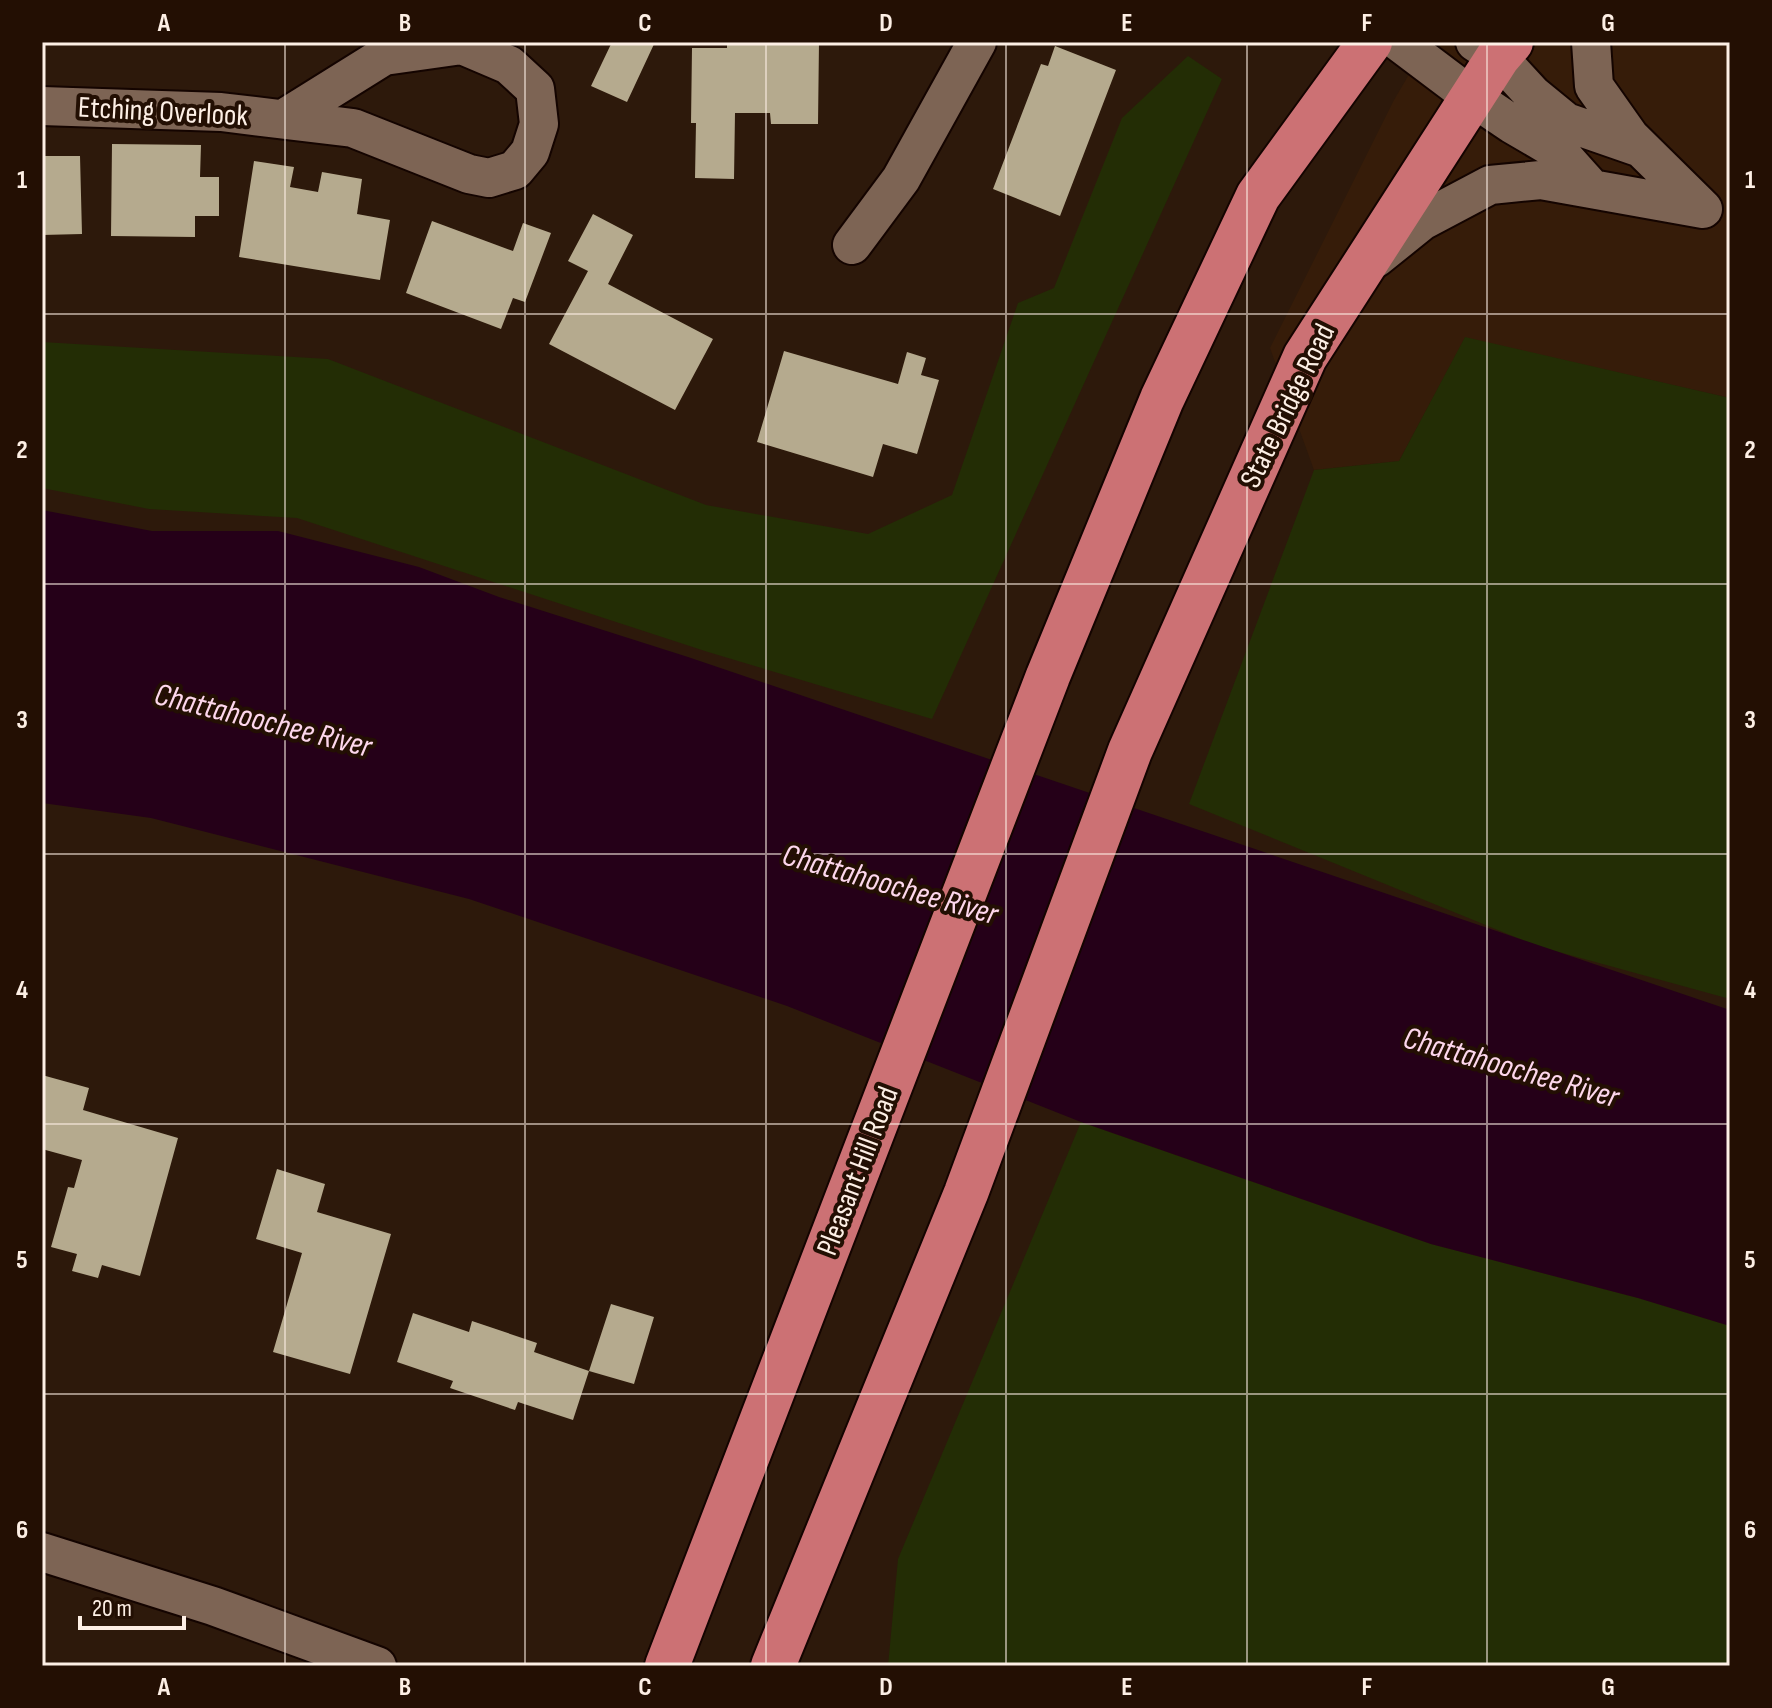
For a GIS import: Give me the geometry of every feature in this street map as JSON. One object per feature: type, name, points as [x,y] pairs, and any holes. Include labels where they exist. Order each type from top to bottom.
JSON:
[{"type":"highway","name":"Pleasant Hill Road","points":[[667,1666],[1048,676],[1162,399],[1258,196],[1370,42]]},
{"type":"highway","name":"State Bridge Road","points":[[773,1666],[966,1193],[1130,751],[1305,357],[1472,97],[1494,47]]},
{"type":"street","points":[[852,245],[901,179],[977,42]]},
{"type":"street","points":[[1399,42],[1472,97],[1558,151],[1592,189]]},
{"type":"street","points":[[1361,270],[1422,221],[1490,185],[1541,180],[1703,209],[1630,137],[1594,86],[1591,42]]},
{"type":"street","name":"Etching Overlook","points":[[42,106],[221,112],[353,128],[469,174],[489,178],[515,170],[530,152],[539,124],[535,89],[509,65],[462,45],[384,56],[283,119]]},
{"type":"street","points":[[1494,47],[1533,95],[1566,122],[1641,148]]},
{"type":"street","points":[[42,1552],[213,1606],[377,1666]]},
{"type":"shaded area","points":[[1428,42],[1730,42],[1730,398],[1465,338],[1399,461],[1314,470],[1270,348],[1394,100]]},
{"type":"green space","points":[[1188,56],[1222,79],[932,719],[708,652],[297,518],[149,509],[42,488],[42,342],[328,359],[706,505],[868,534],[952,495],[1018,303],[1054,288],[1122,118]]},
{"type":"green space","points":[[1465,337],[1730,398],[1730,999],[1537,946],[1189,804],[1314,470],[1399,461]]},
{"type":"green space","points":[[1081,1122],[1431,1244],[1638,1298],[1730,1326],[1730,1666],[888,1666],[898,1559]]},
{"type":"water","name":"Chattahoochee River","points":[[42,510],[152,531],[278,531],[419,567],[499,597],[688,657],[1730,1010],[1730,1326],[1638,1298],[1431,1244],[1081,1122],[787,1006],[469,899],[151,818],[42,803]]},
{"type":"building","points":[[612,42],[655,42],[627,102],[591,86]]},
{"type":"building","points":[[727,42],[819,42],[818,124],[771,124],[770,113],[735,113],[734,179],[695,178],[696,123],[691,123],[692,48],[727,48]]},
{"type":"building","points":[[1055,46],[1116,70],[1060,216],[993,189],[1041,64],[1048,66]]},
{"type":"building","points":[[112,144],[201,145],[200,177],[219,177],[219,216],[195,216],[195,237],[111,236]]},
{"type":"building","points":[[42,156],[80,156],[82,234],[42,235]]},
{"type":"building","points":[[254,161],[294,167],[290,187],[318,192],[322,172],[362,179],[357,214],[390,220],[380,280],[239,257]]},
{"type":"building","points":[[593,214],[633,235],[608,284],[713,339],[675,410],[549,344],[588,271],[568,261]]},
{"type":"building","points":[[432,221],[513,251],[523,223],[551,233],[525,302],[513,298],[501,329],[406,293]]},
{"type":"building","points":[[784,351],[898,384],[907,352],[926,358],[921,375],[939,380],[917,454],[883,444],[873,477],[757,442]]},
{"type":"building","points":[[42,1075],[89,1088],[83,1110],[178,1138],[140,1276],[102,1265],[98,1278],[72,1271],[77,1254],[51,1247],[68,1187],[74,1188],[82,1160],[42,1149]]},
{"type":"building","points":[[277,1169],[325,1184],[317,1212],[391,1234],[350,1374],[273,1352],[302,1253],[256,1239]]},
{"type":"building","points":[[611,1304],[654,1317],[634,1384],[589,1371]]},
{"type":"building","points":[[413,1313],[469,1332],[472,1321],[537,1343],[534,1352],[589,1371],[573,1420],[518,1402],[515,1410],[450,1388],[453,1381],[397,1362]]}]
